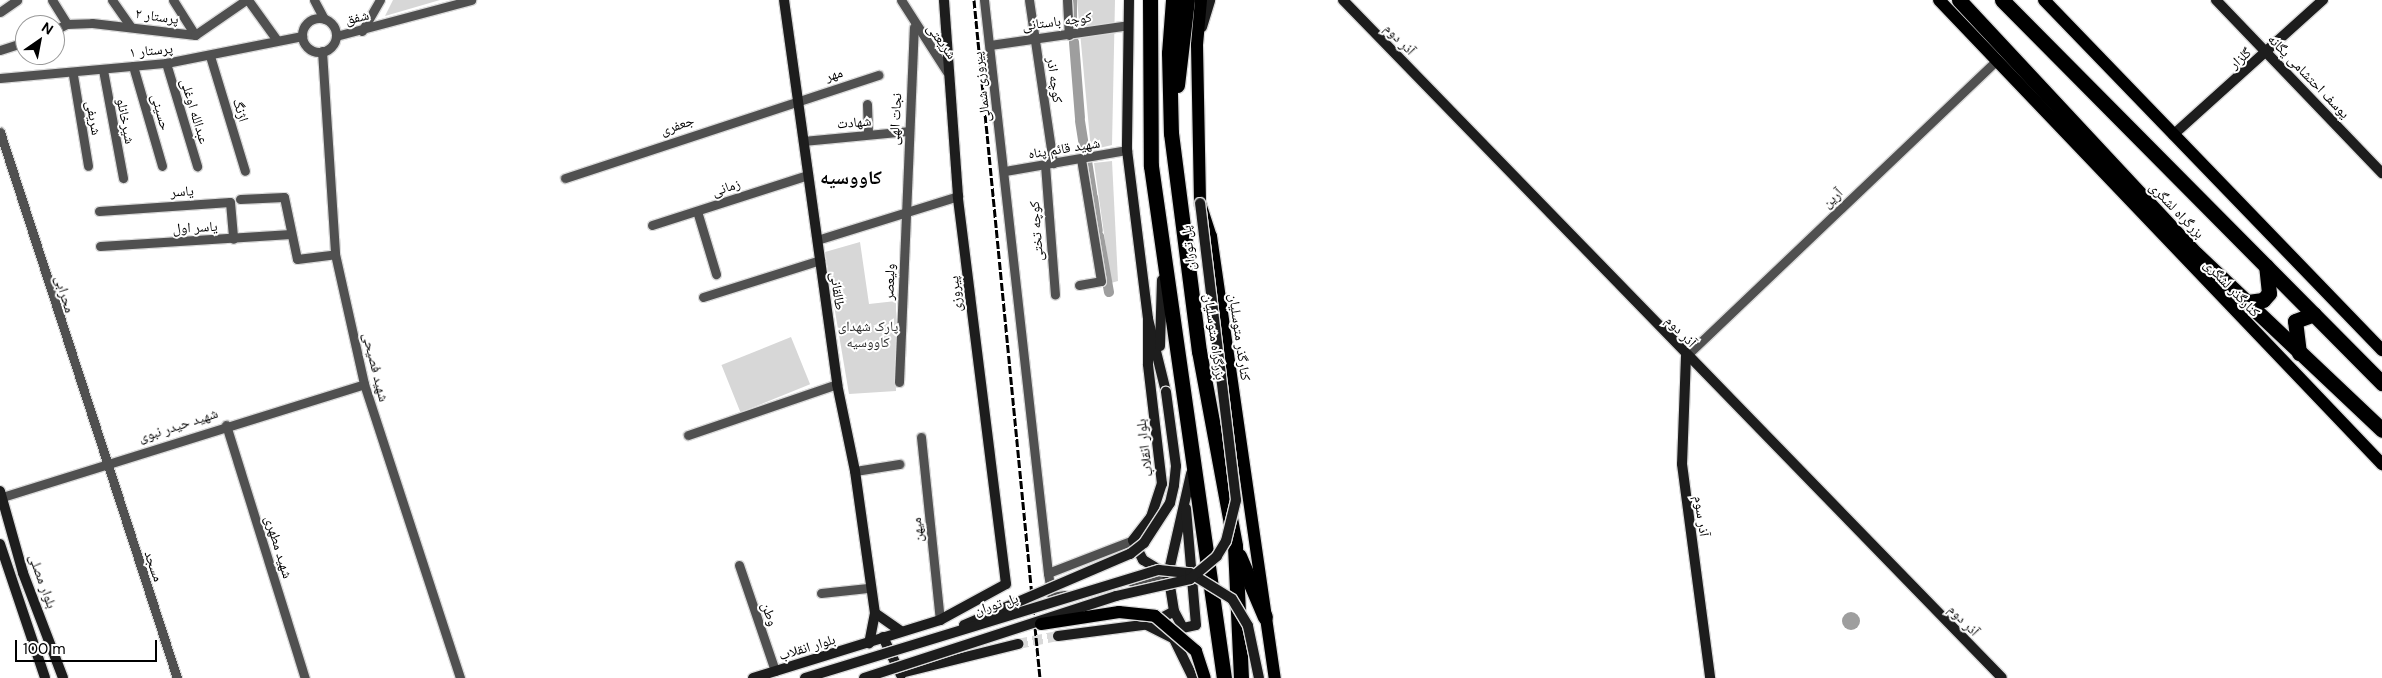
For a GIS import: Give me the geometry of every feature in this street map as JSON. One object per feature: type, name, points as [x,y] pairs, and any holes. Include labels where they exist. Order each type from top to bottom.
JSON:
[{"type":"highway","points":[[1150,0],[1150,156],[1163,259],[1193,453],[1224,678]]},
{"type":"highway","name":"بزرگراه متوسلیان","points":[[1173,0],[1169,53],[1171,133],[1199,351],[1235,546],[1241,678]]},
{"type":"highway","name":"بزرگراه لشگری","points":[[1959,0],[2038,89],[2300,356],[2382,430]]},
{"type":"highway","name":"بزرگراه لشگری","points":[[2002,0],[2202,207],[2266,266],[2382,383]]},
{"type":"highway","points":[[1171,133],[1197,2]]},
{"type":"highway","points":[[2248,302],[2263,300],[2269,293],[2266,266]]},
{"type":"highway","points":[[2300,356],[2295,321],[2314,314]]},
{"type":"highway","points":[[1235,546],[1264,617]]},
{"type":"main road","name":"کنارگذر لشگری","points":[[1939,0],[2382,464]]},
{"type":"main road","points":[[2044,0],[2382,350]]},
{"type":"main road","name":"کنارگذر متوسلیان","points":[[1197,2],[1200,203],[1211,236],[1264,617],[1275,678]]},
{"type":"main road","name":"پل توران","points":[[1041,624],[1119,612],[1155,616],[1196,651],[1205,678]]},
{"type":"street","points":[[0,12],[17,0]]},
{"type":"street","points":[[52,0],[67,24]]},
{"type":"street","points":[[112,0],[131,26]]},
{"type":"street","points":[[173,0],[195,35]]},
{"type":"street","points":[[247,0],[276,39]]},
{"type":"street","name":"پرستار ۲","points":[[67,24],[131,26],[195,35],[247,0]]},
{"type":"street","points":[[324,19],[308,22],[302,36],[306,46],[322,51],[336,36],[315,3],[325,0]]},
{"type":"street","points":[[362,30],[380,0]]},
{"type":"street","name":"شفق","points":[[336,36],[471,0]]},
{"type":"street","name":"طالقانی","points":[[784,0],[837,384],[855,471],[868,588],[875,613],[869,643]]},
{"type":"street","name":"شریعتی","points":[[901,0],[914,27],[947,72]]},
{"type":"street","name":"پیروزی","points":[[944,0],[947,72],[958,196],[1006,584]]},
{"type":"street","name":"پیروزی شمالی","points":[[984,0],[1005,171],[1018,328],[1052,597],[1168,575]]},
{"type":"street","name":"کوچه اذر","points":[[1029,0],[1049,164]]},
{"type":"street","points":[[1067,0],[1069,35]]},
{"type":"street","points":[[940,636],[1130,554],[1144,543],[1163,517],[1174,485],[1176,466],[1166,392],[1160,356],[1148,318],[1127,150],[1129,0]]},
{"type":"street","points":[[1197,45],[1210,0]]},
{"type":"street","name":"آذر دوم","points":[[1343,0],[1686,356],[2002,678]]},
{"type":"street","name":"یوسف احتشامی یگانه","points":[[2216,0],[2382,173]]},
{"type":"street","name":"گلزار","points":[[2173,135],[2268,53],[2323,0]]},
{"type":"street","name":"کوچه باستانی","points":[[990,45],[1034,37],[1069,35],[1128,26]]},
{"type":"street","name":"نجات الهی","points":[[906,213],[908,131],[914,27]]},
{"type":"street","name":"پرستار ۱","points":[[0,78],[73,75],[166,63],[210,56],[276,39],[302,36]]},
{"type":"street","points":[[0,50],[15,45]]},
{"type":"street","name":"شهید فصیحی","points":[[322,51],[335,254],[364,384],[460,678]]},
{"type":"street","name":"اژنگ","points":[[210,56],[245,171]]},
{"type":"street","name":"آرین","points":[[1686,356],[1996,60]]},
{"type":"street","name":"عبدالله اوغلی","points":[[166,63],[197,166]]},
{"type":"street","name":"حسینی","points":[[133,66],[162,166]]},
{"type":"street","name":"شیرخانلو","points":[[102,70],[123,178]]},
{"type":"street","name":"شریفی","points":[[73,75],[88,166]]},
{"type":"street","name":"مهر","points":[[798,99],[878,76]]},
{"type":"street","name":"جعفری","points":[[565,178],[798,99]]},
{"type":"street","points":[[867,104],[868,134]]},
{"type":"street","name":"شهادت","points":[[803,140],[908,131]]},
{"type":"street","name":"محرابی","points":[[0,132],[104,463]]},
{"type":"street","name":"شهید قائم پناه","points":[[1005,171],[1127,150]]},
{"type":"street","points":[[1079,285],[1102,281],[1081,159]]},
{"type":"street","name":"کوچه تختی","points":[[1049,164],[1055,295]]},
{"type":"street","name":"زمانی","points":[[652,225],[808,175]]},
{"type":"street","points":[[817,240],[958,196]]},
{"type":"street","points":[[240,199],[284,197],[297,258],[335,254]]},
{"type":"street","name":"یاسر","points":[[99,211],[230,202],[233,239]]},
{"type":"street","name":"پل توران","points":[[864,678],[1041,624],[1116,596],[1190,579],[1206,569],[1226,541],[1236,500],[1200,203]]},
{"type":"street","points":[[697,211],[716,274]]},
{"type":"street","name":"ولیعصر","points":[[899,382],[906,213]]},
{"type":"street","name":"یاسر اول","points":[[100,246],[291,234]]},
{"type":"street","points":[[1160,356],[1163,259]]},
{"type":"street","points":[[703,297],[820,260]]},
{"type":"street","name":"بلوار انقلاب","points":[[1133,540],[1151,517],[1162,484],[1148,364],[1148,318]]},
{"type":"street","name":"آذر سوم","points":[[1686,356],[1682,464],[1710,678]]},
{"type":"street","name":"شهید حیدر نبوی","points":[[1,495],[226,424],[364,384]]},
{"type":"street","points":[[688,435],[837,384]]},
{"type":"street","name":"شهید مطهری","points":[[226,424],[305,678]]},
{"type":"street","name":"میهن","points":[[921,437],[940,620]]},
{"type":"street","points":[[1186,508],[1196,625],[1183,628],[1174,611],[1168,575],[1186,508],[1193,453]]},
{"type":"street","name":"مسجد","points":[[104,463],[177,678]]},
{"type":"street","points":[[855,471],[898,464]]},
{"type":"street","name":"بلوار مصلی","points":[[1,495],[23,573],[63,678]]},
{"type":"street","points":[[1048,573],[1133,540],[1143,560],[1168,575]]},
{"type":"street","points":[[0,544],[3,567],[45,678]]},
{"type":"street","name":"وطن","points":[[739,565],[775,671]]},
{"type":"street","name":"پل توران","points":[[805,678],[1135,575],[1179,570],[1204,578],[1232,599],[1248,626],[1258,678]]},
{"type":"street","name":"بلوار انقلاب","points":[[753,678],[940,620],[1006,584]]},
{"type":"street","points":[[821,592],[868,588]]},
{"type":"street","points":[[1058,638],[1150,624],[1174,611]]},
{"type":"street","points":[[875,613],[901,631]]},
{"type":"street","points":[[1150,624],[1180,646],[1193,678]]},
{"type":"street","points":[[883,637],[903,676],[1018,646]]},
{"type":"green space","points":[[393,0],[440,0],[385,16]]},
{"type":"green space","points":[[1077,0],[1115,0],[1112,145],[1091,150]]},
{"type":"green space","points":[[1112,161],[1118,281],[1111,283],[1094,163]]},
{"type":"green space","name":"پارک شهدای کاووسیه","points":[[860,242],[869,304],[896,301],[896,391],[849,394],[825,252]]},
{"type":"green space","points":[[791,337],[810,384],[741,412],[721,365]]},
{"type":"shaded area","points":[[1851,612],[1857,615],[1860,621],[1857,627],[1851,630],[1845,627],[1842,621],[1845,615]]},
{"type":"waterway","points":[[1072,0],[1072,17]]},
{"type":"waterway","points":[[1074,42],[1080,118]]},
{"type":"waterway","points":[[1080,121],[1085,151]]},
{"type":"waterway","points":[[1087,161],[1092,194]]},
{"type":"waterway","points":[[1093,197],[1098,231]]},
{"type":"waterway","points":[[1099,236],[1109,292]]},
{"type":"tunnel","points":[[1018,644],[1058,636]]},
{"type":"railway","points":[[974,0],[1040,678]]},
{"type":"district","name":"کاووسیه","points":[[851,178]]}]
